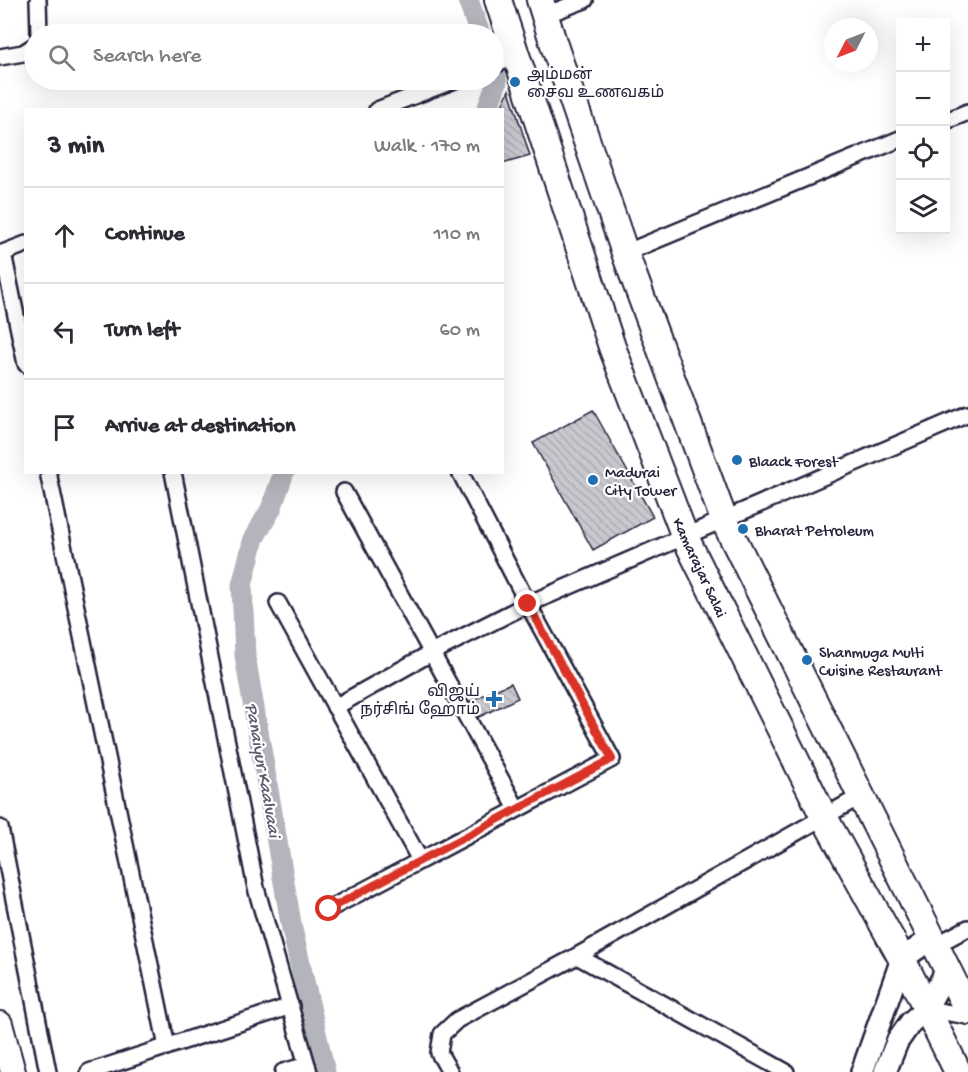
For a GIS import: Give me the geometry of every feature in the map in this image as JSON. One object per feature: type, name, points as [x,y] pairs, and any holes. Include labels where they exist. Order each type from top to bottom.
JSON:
[{"type":"highway","name":"Kamarajar Salai","points":[[498,0],[500,24]]},
{"type":"highway","points":[[543,8],[625,253],[724,520],[968,1011]]},
{"type":"highway","name":"Kamarajar Salai","points":[[504,64],[685,537],[824,817],[902,959],[958,1072]]},
{"type":"main road","points":[[862,1072],[902,959],[934,941]]},
{"type":"main road","points":[[885,1072],[897,1042],[911,1022],[926,1009],[947,970]]},
{"type":"main road","points":[[0,1024],[13,1072]]},
{"type":"street","points":[[38,0],[39,24]]},
{"type":"street","points":[[543,8],[585,0]]},
{"type":"street","points":[[0,57],[24,52]]},
{"type":"street","points":[[382,108],[429,90]]},
{"type":"street","points":[[950,119],[968,112]]},
{"type":"street","points":[[625,253],[896,141]]},
{"type":"street","points":[[24,245],[1,253],[24,355]]},
{"type":"street","points":[[335,706],[431,653],[528,604],[968,414]]},
{"type":"street","points":[[48,474],[167,1047]]},
{"type":"street","points":[[173,474],[256,888],[308,1068],[283,1072]]},
{"type":"street","points":[[329,909],[612,759],[461,474]]},
{"type":"street","points":[[344,492],[517,809]]},
{"type":"street","points":[[278,603],[420,860]]},
{"type":"street","points":[[450,1072],[439,1053],[442,1034],[457,1020],[577,956],[861,795]]},
{"type":"street","points":[[0,828],[48,1072]]},
{"type":"street","points":[[934,941],[968,928]]},
{"type":"street","points":[[577,956],[786,1072]]},
{"type":"street","points":[[88,1072],[291,1006]]},
{"type":"street","points":[[926,1009],[968,1016]]},
{"type":"building","points":[[509,90],[530,156],[504,163],[504,108],[501,108]]},
{"type":"building","name":"Madurai City Tower","points":[[593,410],[653,517],[593,550],[533,443]]},
{"type":"building","name":"விஜய் நர்சிங் ஹோம்","points":[[511,683],[518,698],[479,717],[470,701]]},
{"type":"waterway","name":"Panaiyur Kaalvaai","points":[[468,0],[476,24]]},
{"type":"waterway","name":"Panaiyur Kaalvaai","points":[[488,108],[494,90]]},
{"type":"waterway","name":"Panaiyur Kaalvaai","points":[[283,474],[271,509],[254,538],[242,585],[245,656],[292,929],[325,1072]]},
{"type":"place","name":"அம்மன் சைவ உணவகம்","points":[[515,82]]},
{"type":"place","name":"Blaack Forest","points":[[737,460]]},
{"type":"place","name":"Madurai City Tower","points":[[593,480]]},
{"type":"place","name":"Bharat Petroleum","points":[[743,529]]},
{"type":"place","name":"Shanmuga Multi Cuisine Restaurant","points":[[807,660]]},
{"type":"place","name":"விஜய் நர்சிங் ஹோம்","points":[[494,699]]},
{"type":"route","points":[[329,909],[612,759],[528,604]]}]
